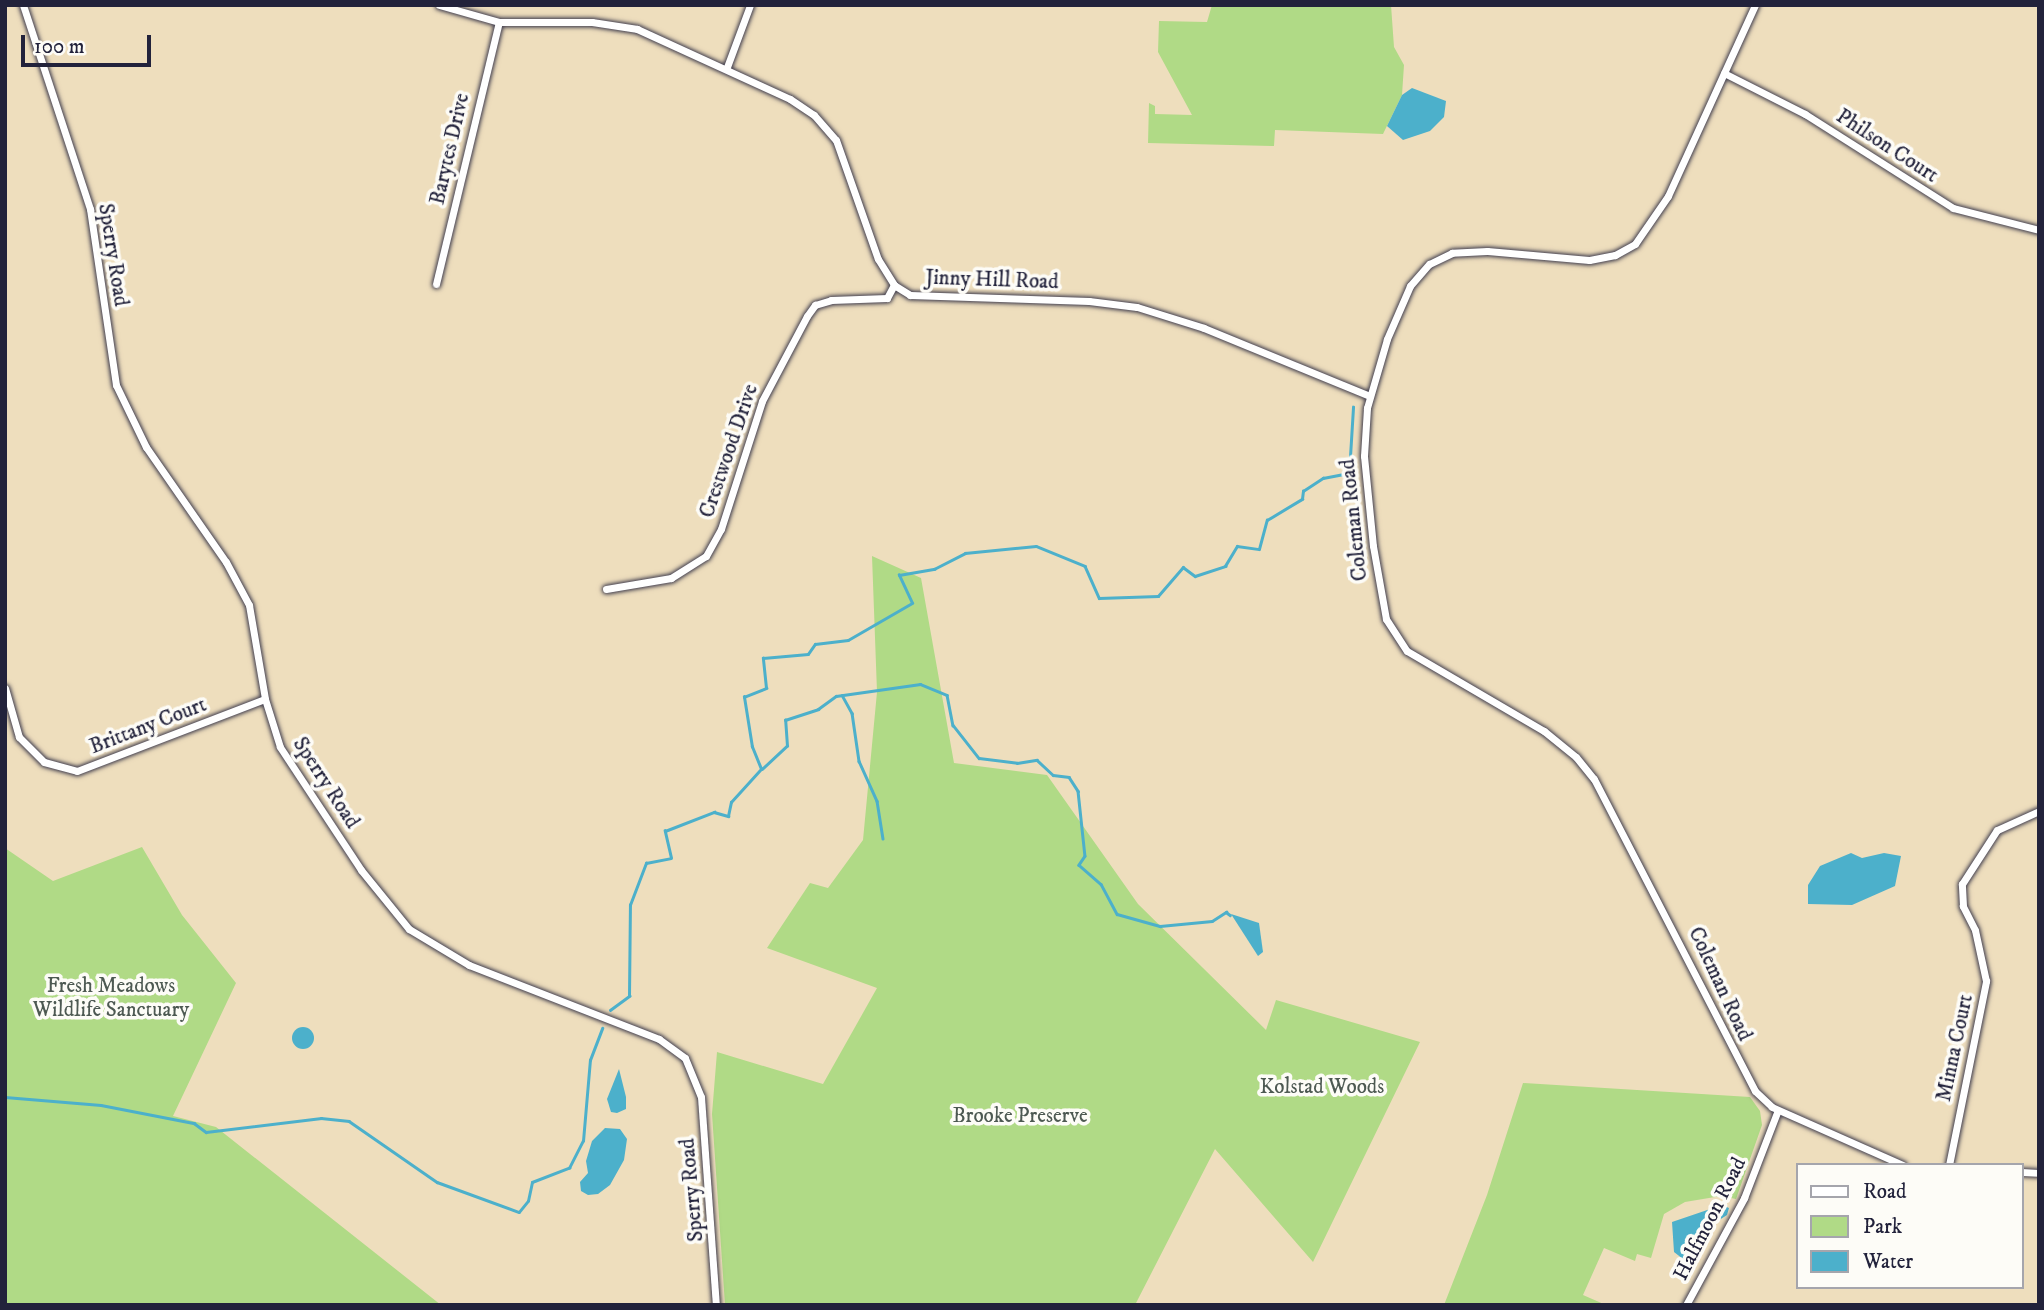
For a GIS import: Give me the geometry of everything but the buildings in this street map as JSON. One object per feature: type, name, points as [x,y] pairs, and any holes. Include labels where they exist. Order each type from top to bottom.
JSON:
[{"type":"street","name":"Sperry Road","points":[[23,5],[90,209],[117,385],[146,447],[240,587],[253,618],[265,699],[280,747],[297,776],[384,901],[409,929],[469,965],[659,1039],[685,1058],[701,1097],[716,1305]]},
{"type":"street","name":"Jinny Hill Road","points":[[439,5],[499,22],[615,24],[655,35],[727,67],[804,108],[832,134],[846,160],[878,259],[894,285],[926,298],[1089,301],[1137,307],[1213,331],[1370,396]]},
{"type":"street","points":[[727,67],[750,5]]},
{"type":"street","name":"Coleman Road","points":[[1755,5],[1668,196],[1635,244],[1615,255],[1589,260],[1469,250],[1437,259],[1418,274],[1401,302],[1370,396],[1364,442],[1366,484],[1378,585],[1391,630],[1415,657],[1544,731],[1583,765],[1656,892],[1738,1065],[1760,1097],[1778,1110],[1898,1163]]},
{"type":"street","name":"Barytes Drive","points":[[436,284],[499,22]]},
{"type":"street","name":"Philson Court","points":[[1724,73],[1795,108],[1953,208],[2039,230]]},
{"type":"street","name":"Crestwood Drive","points":[[606,589],[671,578],[706,556],[721,529],[762,401],[807,316],[815,305],[831,300],[887,298],[894,285]]},
{"type":"street","name":"Brittany Court","points":[[5,688],[19,737],[44,762],[76,771],[265,699]]},
{"type":"street","name":"Minna Court","points":[[1949,1163],[1986,981],[1975,930],[1963,906],[1962,884],[1997,830],[2039,811]]},
{"type":"street","name":"Halfmoon Road","points":[[1686,1305],[1744,1198],[1778,1110]]},
{"type":"green space","points":[[1212,5],[1391,5],[1394,47],[1404,65],[1402,95],[1383,134],[1275,130],[1274,146],[1148,143],[1149,103],[1155,106],[1155,114],[1192,115],[1158,52],[1159,21],[1207,22]]},
{"type":"green space","name":"Brooke Preserve","points":[[872,556],[921,578],[954,763],[1047,775],[1138,904],[1266,1030],[1276,1000],[1420,1042],[1313,1262],[1215,1149],[1135,1305],[725,1305],[712,1114],[717,1052],[823,1084],[877,988],[767,948],[810,883],[828,888],[863,840],[877,692]]},
{"type":"green space","name":"Fresh Meadows Wildlife Sanctuary","points":[[142,847],[182,915],[236,983],[173,1116],[216,1127],[441,1305],[5,1305],[5,848],[53,881]]},
{"type":"green space","points":[[1523,1083],[1750,1097],[1760,1111],[1762,1125],[1736,1199],[1721,1196],[1685,1202],[1664,1214],[1651,1258],[1637,1254],[1635,1261],[1604,1248],[1583,1295],[1606,1305],[1444,1305],[1487,1195]]},
{"type":"water","points":[[1412,88],[1446,101],[1444,117],[1430,131],[1403,140],[1387,126],[1402,95]]},
{"type":"water","points":[[1851,853],[1862,858],[1884,853],[1901,856],[1895,886],[1852,905],[1808,904],[1808,885],[1820,866]]},
{"type":"water","points":[[1231,914],[1259,923],[1263,952],[1258,956]]},
{"type":"water","points":[[303,1027],[311,1030],[314,1038],[311,1046],[303,1049],[295,1046],[292,1038],[295,1030]]},
{"type":"water","points":[[619,1069],[626,1109],[617,1113],[611,1112],[607,1099]]},
{"type":"water","points":[[605,1128],[620,1129],[627,1139],[624,1160],[610,1185],[598,1194],[588,1195],[581,1191],[580,1182],[588,1173],[586,1161],[592,1141]]},
{"type":"water","points":[[1722,1205],[1729,1208],[1727,1215],[1707,1228],[1698,1256],[1683,1259],[1674,1252],[1672,1222]]},
{"type":"waterway","points":[[610,1010],[629,996],[630,905],[646,863],[671,858],[665,831],[714,812],[728,816],[731,802],[761,769],[752,747],[744,697],[766,688],[763,658],[808,654],[815,644],[848,640],[912,603],[899,575],[934,569],[965,553],[1036,546],[1085,566],[1099,598],[1158,596],[1183,567],[1195,576],[1225,566],[1237,546],[1259,549],[1267,520],[1302,499],[1303,491],[1323,478],[1349,473],[1353,407]]},
{"type":"waterway","points":[[762,769],[787,746],[785,720],[818,709],[836,696],[920,684],[947,695],[953,725],[979,758],[1017,763],[1037,760],[1053,775],[1069,777],[1078,791],[1085,856],[1079,865],[1101,884],[1117,914],[1160,926],[1212,921],[1226,912],[1230,915]]},
{"type":"waterway","points":[[842,695],[852,713],[859,761],[877,801],[883,839]]},
{"type":"waterway","points":[[5,1097],[101,1105],[194,1123],[206,1132],[321,1118],[349,1121],[437,1182],[519,1212],[528,1201],[532,1182],[569,1168],[583,1141],[590,1060],[602,1028]]},
{"type":"park label","name":"Kolstad Woods","points":[[1322,1087]]}]
